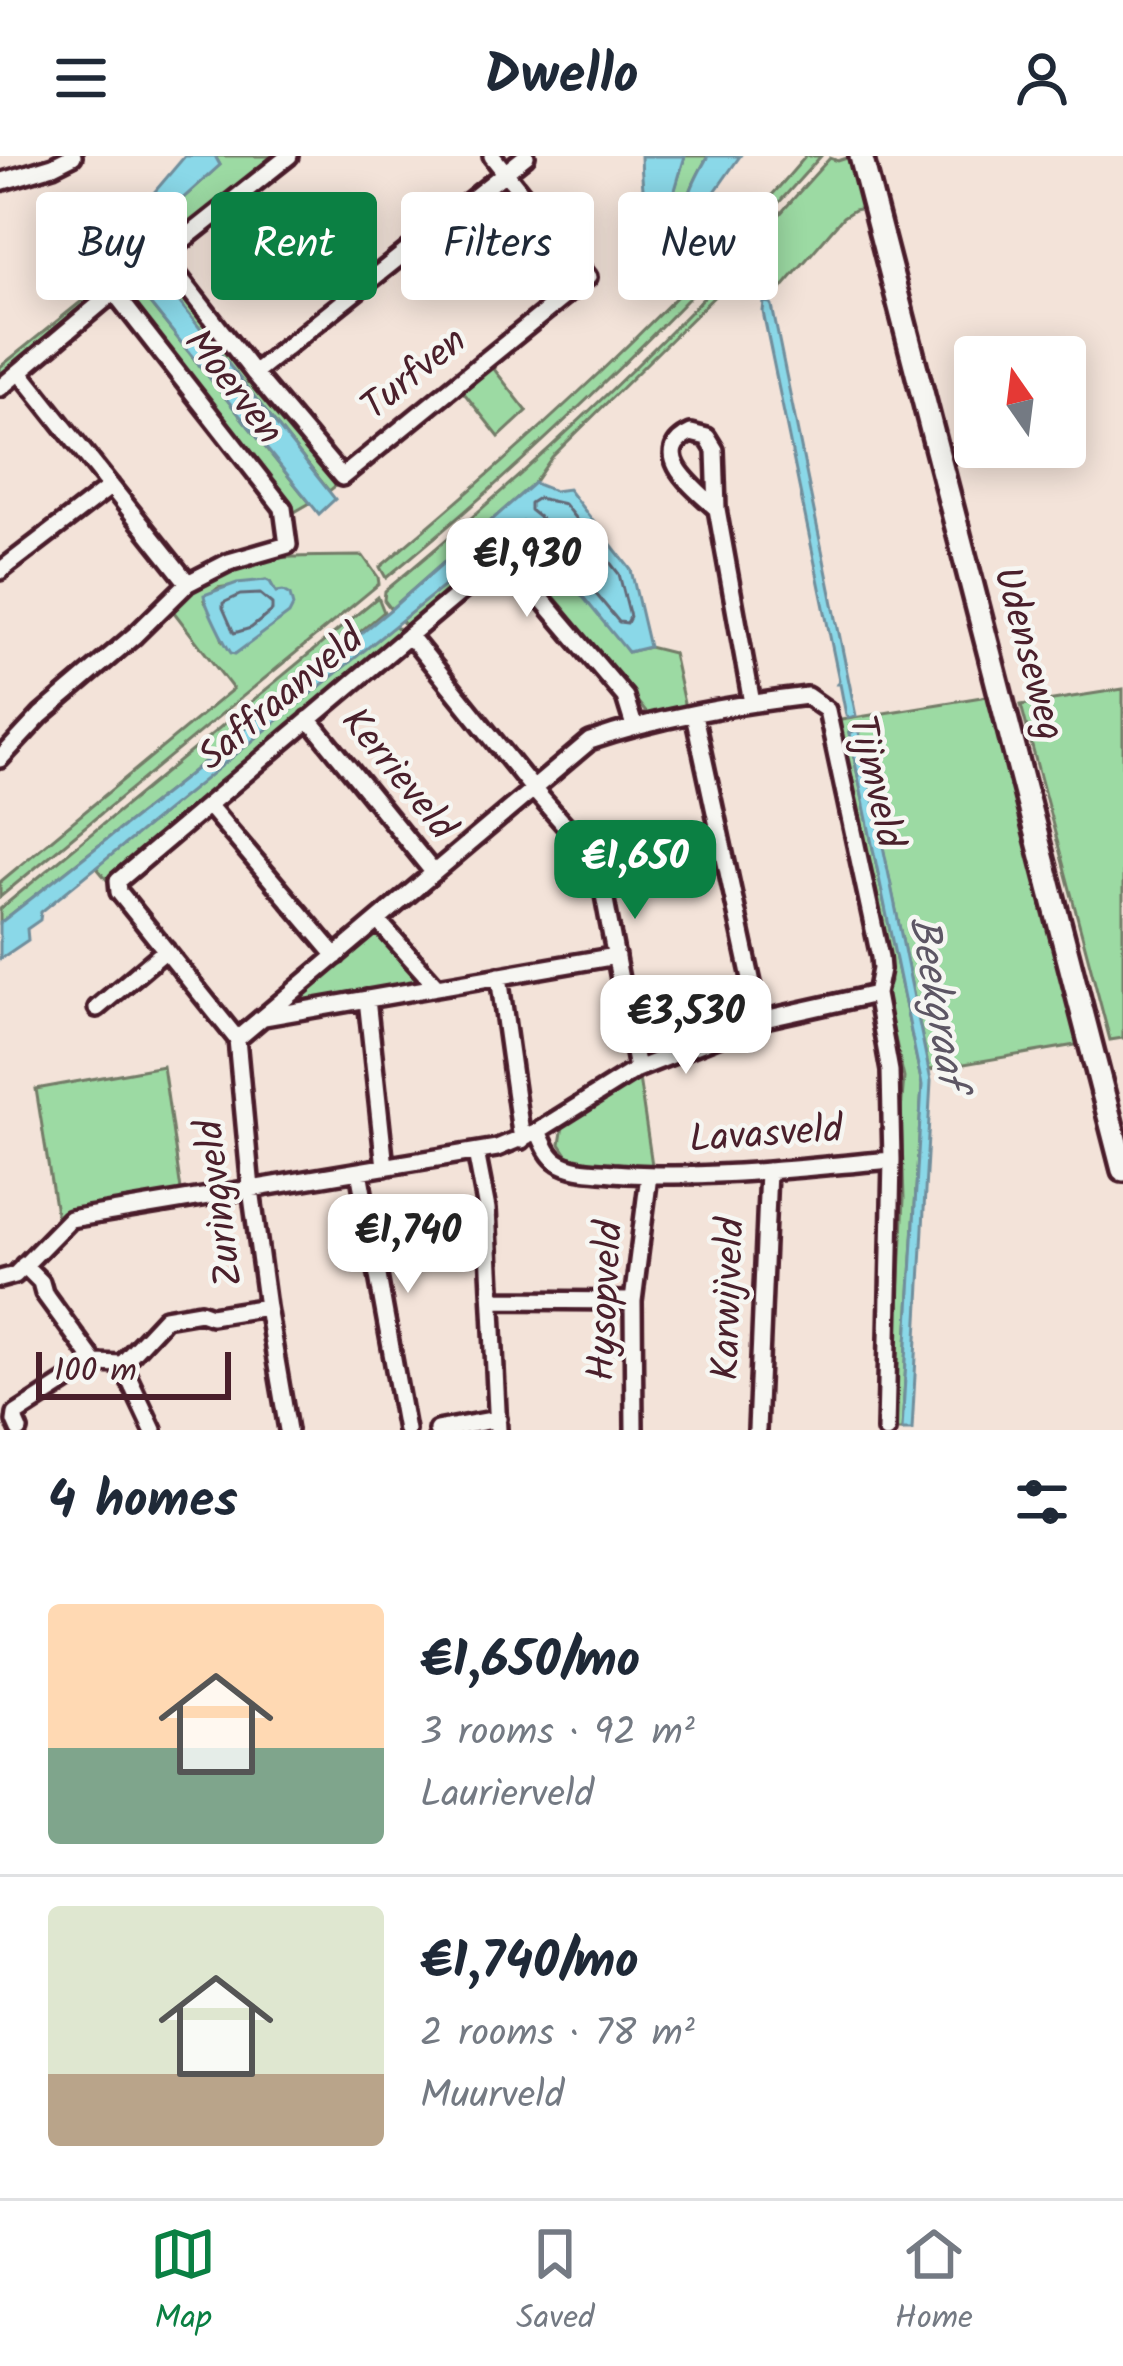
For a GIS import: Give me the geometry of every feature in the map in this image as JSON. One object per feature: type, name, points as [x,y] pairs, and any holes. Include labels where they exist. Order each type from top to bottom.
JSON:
[{"type":"main road","name":"Udenseweg","points":[[861,156],[1123,1170]]},
{"type":"street","points":[[0,182],[73,156]]},
{"type":"street","name":"Turfven","points":[[289,156],[164,256],[254,373],[342,476],[588,277],[492,156]]},
{"type":"street","points":[[254,373],[526,156]]},
{"type":"street","name":"Moerven","points":[[0,388],[114,292],[284,508],[288,544],[230,562],[188,583],[41,715],[0,759]]},
{"type":"street","points":[[20,372],[188,583]]},
{"type":"street","points":[[717,509],[677,471],[673,449],[683,436],[700,434],[712,442],[715,451],[717,509],[752,703]]},
{"type":"street","points":[[0,571],[111,486]]},
{"type":"street","name":"Saffraanveld","points":[[237,1039],[119,892],[118,881],[495,563],[506,562],[518,571],[625,697],[634,726]]},
{"type":"street","points":[[409,635],[601,866],[637,1069]]},
{"type":"street","name":"Tijmveld","points":[[237,1039],[590,741],[634,726],[807,696],[827,710],[880,957],[876,994],[890,1071],[892,1160]]},
{"type":"street","points":[[694,715],[760,1020]]},
{"type":"street","name":"Kerrieveld","points":[[309,719],[434,873]]},
{"type":"street","points":[[208,805],[336,956]]},
{"type":"street","points":[[601,866],[610,857],[719,830]]},
{"type":"street","points":[[378,921],[437,987]]},
{"type":"street","points":[[97,1008],[166,950]]},
{"type":"street","points":[[264,1017],[616,956]]},
{"type":"street","points":[[499,976],[522,1140]]},
{"type":"street","points":[[0,1279],[14,1275],[70,1220],[476,1152],[522,1140],[637,1069],[760,1020],[876,994]]},
{"type":"street","points":[[367,999],[385,1167]]},
{"type":"street","name":"Zuringveld","points":[[237,1039],[250,1189],[288,1430]]},
{"type":"street","name":"Lavasveld","points":[[538,1132],[558,1162],[581,1170],[650,1175],[892,1160],[886,1430]]},
{"type":"street","points":[[437,1430],[498,1425],[487,1209],[476,1152]]},
{"type":"street","points":[[359,1171],[406,1430]]},
{"type":"street","name":"Karwijveld","points":[[757,1430],[768,1171]]},
{"type":"street","name":"Hysopveld","points":[[634,1430],[633,1301],[650,1175]]},
{"type":"street","points":[[24,1265],[41,1282],[44,1293],[95,1363]]},
{"type":"street","points":[[493,1300],[633,1301]]},
{"type":"street","points":[[19,1430],[16,1414],[95,1363],[122,1364],[165,1318],[266,1307]]},
{"type":"street","points":[[122,1364],[153,1430]]},
{"type":"green space","points":[[215,156],[274,156],[229,192],[211,192],[211,207],[187,226],[187,195],[220,165]]},
{"type":"green space","points":[[685,156],[708,156],[690,192],[674,192]]},
{"type":"green space","points":[[806,156],[821,156],[778,203],[774,192]]},
{"type":"green space","points":[[850,157],[864,208],[843,217],[778,293],[778,216],[830,158]]},
{"type":"green space","points":[[187,296],[338,484],[329,491],[177,300],[187,300]]},
{"type":"green space","points":[[83,300],[116,300],[0,378],[0,367]]},
{"type":"green space","points":[[125,300],[147,300],[310,503],[291,514],[285,497]]},
{"type":"green space","points":[[673,300],[687,300],[501,480],[386,578],[380,567],[602,370]]},
{"type":"green space","points":[[701,300],[711,300],[552,457],[534,483],[391,609],[384,600],[385,591],[635,367]]},
{"type":"green space","points":[[490,364],[527,411],[499,437],[460,388]]},
{"type":"green space","points":[[523,522],[537,529],[566,559],[628,652],[649,647],[673,653],[685,708],[648,715],[562,606],[512,553],[502,555],[410,631],[401,620]]},
{"type":"green space","points":[[363,556],[379,584],[0,897],[0,882],[233,689],[170,607],[190,588],[212,575],[259,560]],"holes":[[[270,582],[276,593],[223,641],[204,600],[218,588]]]},
{"type":"green space","points":[[378,597],[384,612],[185,778],[0,923],[0,909]]},
{"type":"green space","points":[[395,625],[404,636],[106,879],[96,867]]},
{"type":"green space","points":[[1123,689],[1123,1038],[1110,1040],[1021,705]]},
{"type":"green space","points":[[994,695],[1087,1043],[929,1070],[859,732],[849,733],[922,1085],[902,1430],[892,1430],[904,1199],[904,1078],[885,993],[890,981],[835,721]]},
{"type":"green space","points":[[373,926],[425,981],[283,1006]]},
{"type":"green space","points":[[163,1066],[182,1197],[57,1219],[36,1089]]},
{"type":"green space","points":[[639,1078],[652,1165],[568,1156],[560,1144],[569,1117]]},
{"type":"water","points":[[185,156],[215,156],[220,165],[187,195],[154,192]]},
{"type":"water","points":[[641,156],[685,156],[674,192],[644,192]]},
{"type":"water","points":[[708,156],[740,156],[715,192],[691,192]]},
{"type":"water","points":[[147,300],[178,300],[335,499],[319,514]]},
{"type":"water","points":[[764,302],[772,306],[856,716],[848,718],[837,684]]},
{"type":"water","points":[[534,483],[554,491],[568,489],[631,570],[649,647],[628,652],[561,570],[557,546],[523,522],[41,912],[40,920],[27,929],[28,940],[0,959],[0,923],[391,609]]},
{"type":"water","points":[[266,580],[276,592],[290,595],[293,606],[289,614],[231,653],[204,595],[237,583]]},
{"type":"water","points":[[856,730],[931,1081],[912,1430],[902,1430],[922,1085],[849,733]]},
{"type":"water label","name":"Beekgraaf","points":[[936,1002]]}]
